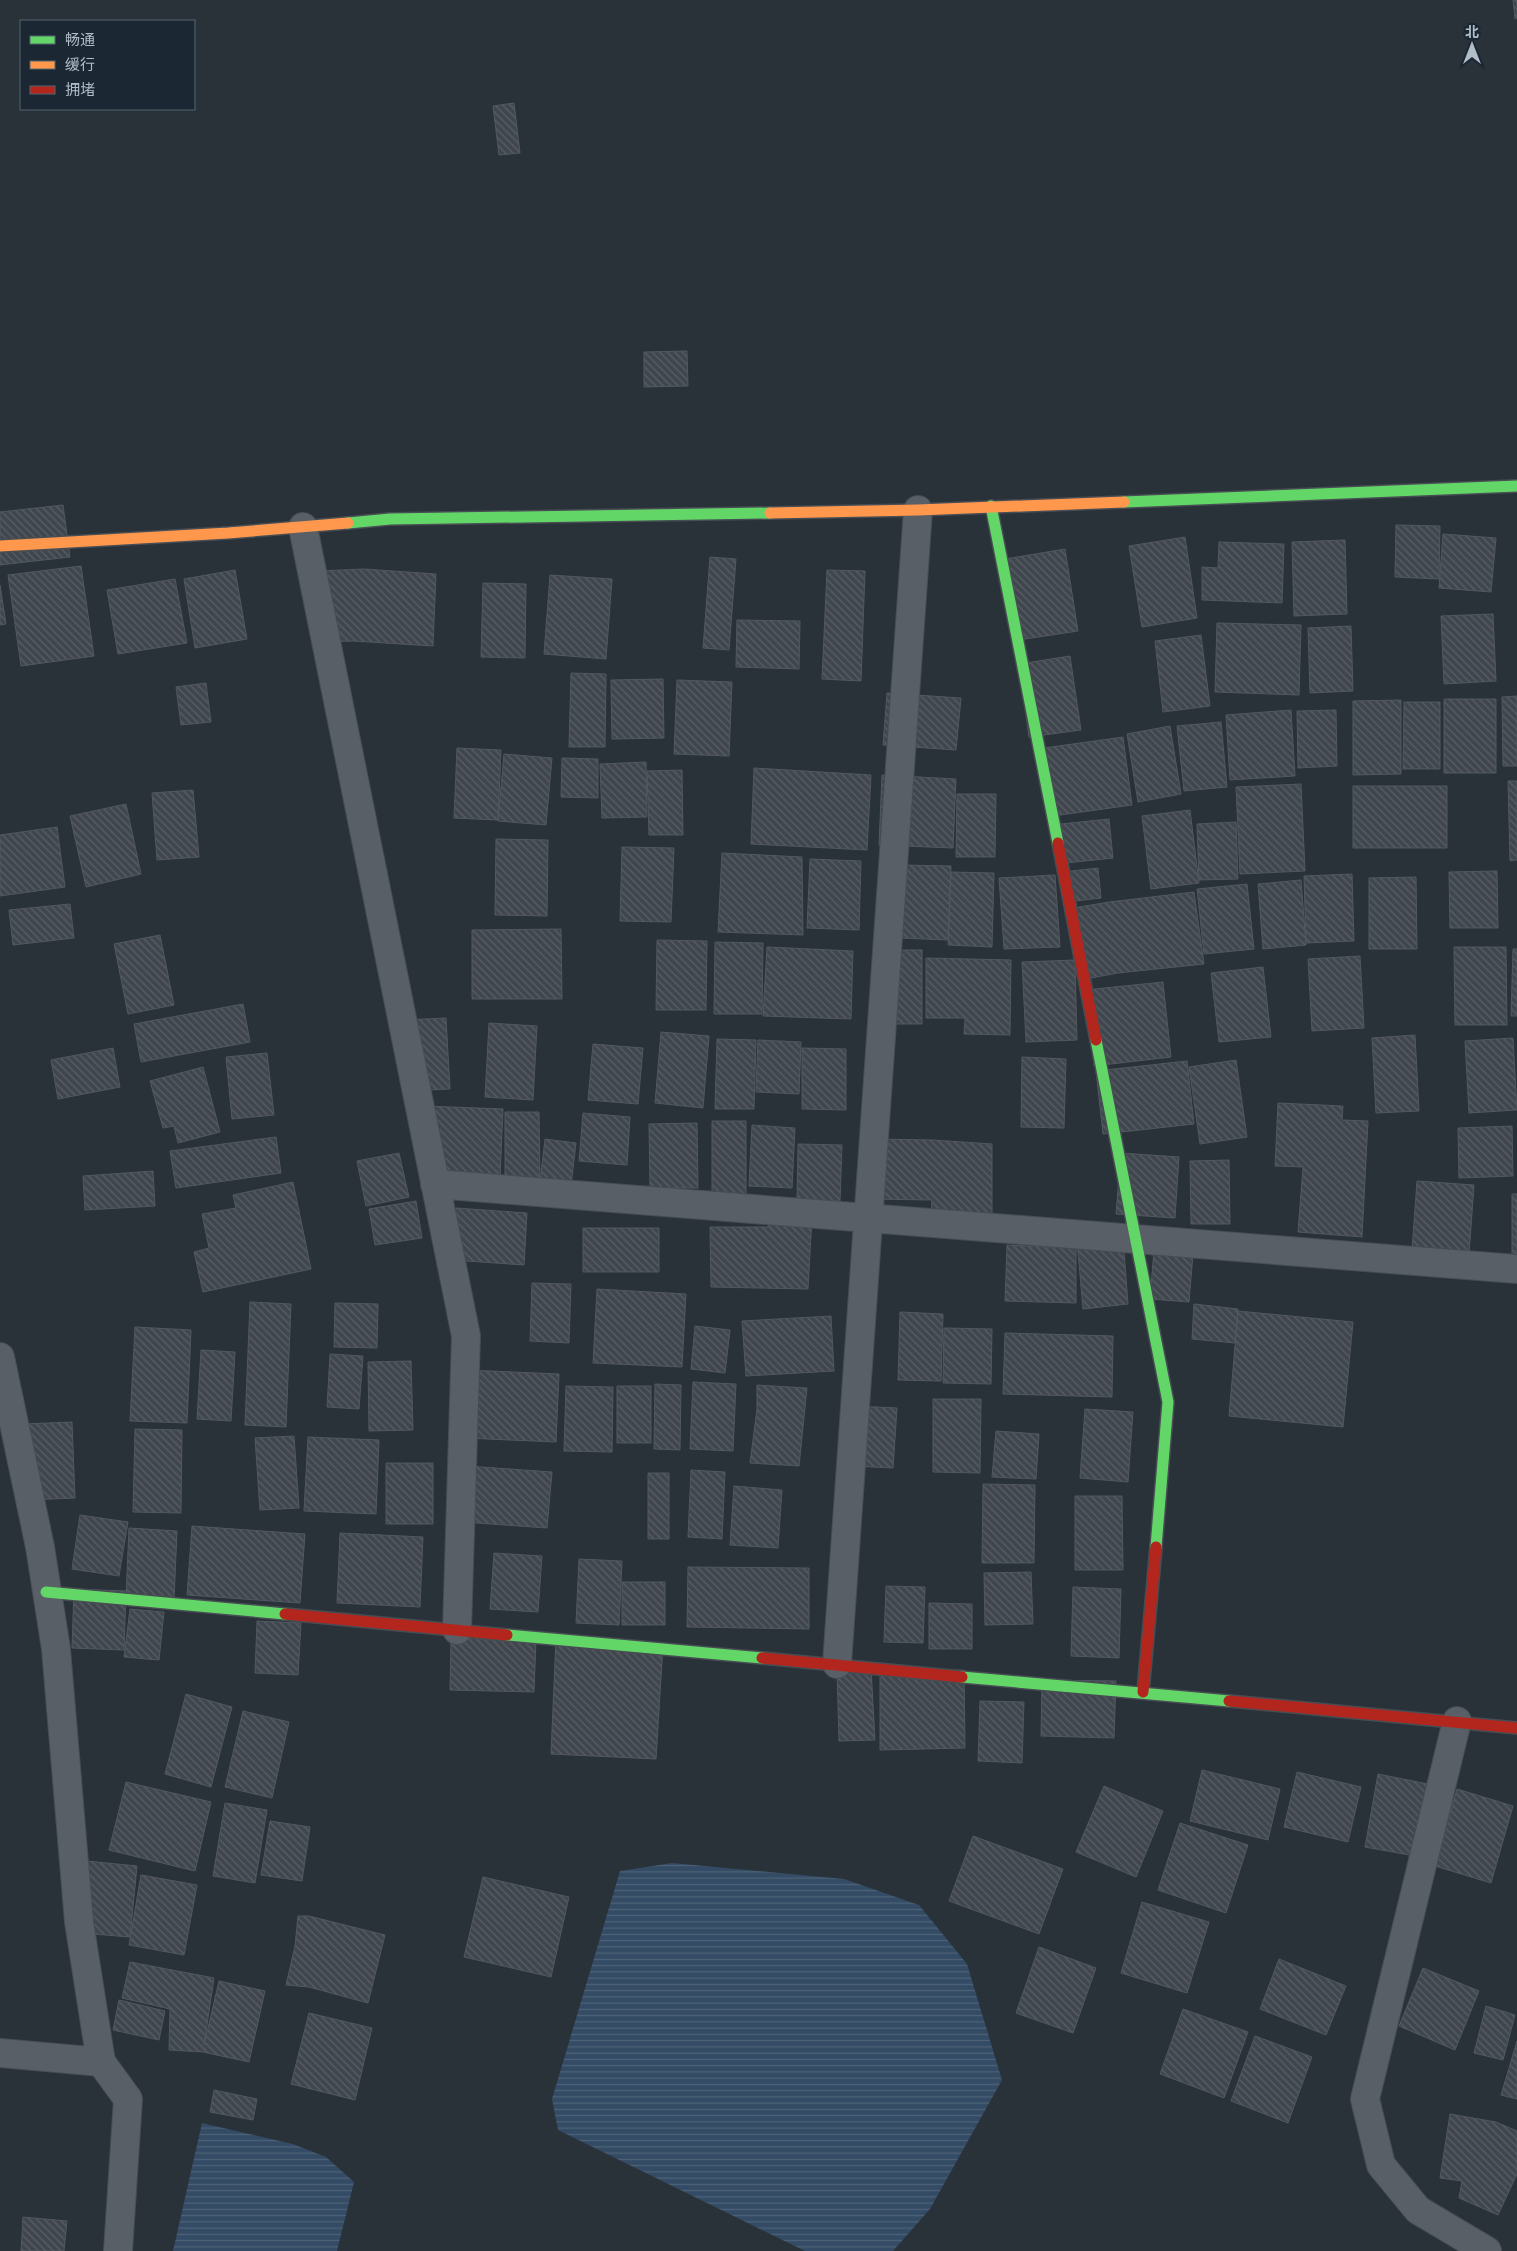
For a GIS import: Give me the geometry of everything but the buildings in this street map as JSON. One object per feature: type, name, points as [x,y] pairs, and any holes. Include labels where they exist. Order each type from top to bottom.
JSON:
[{"type":"street","points":[[0,546],[303,527],[390,518],[918,510],[1517,486]]},
{"type":"street","points":[[991,506],[1168,1402],[1143,1692]]},
{"type":"street","points":[[838,1664],[918,510]]},
{"type":"street","points":[[303,527],[466,1336],[457,1630]]},
{"type":"street","points":[[435,1184],[1517,1269]]},
{"type":"street","points":[[0,1357],[40,1547],[56,1649],[78,1922],[101,2062],[128,2099],[118,2251]]},
{"type":"street","points":[[46,1592],[1517,1728]]},
{"type":"street","points":[[1457,1721],[1365,2099],[1381,2165],[1418,2210],[1486,2251]]},
{"type":"street","points":[[0,2053],[101,2062]]},
{"type":"water","points":[[672,1863],[844,1879],[919,1905],[967,1964],[1002,2080],[930,2209],[893,2251],[805,2251],[558,2130],[552,2099],[620,1871]]},
{"type":"water","points":[[202,2123],[293,2144],[326,2157],[354,2182],[337,2251],[173,2251]]},
{"type":"traffic: fast","points":[[1124,502],[1517,486]]},
{"type":"traffic: fast","points":[[991,506],[1058,843]]},
{"type":"traffic: fast","points":[[348,523],[390,519],[770,513]]},
{"type":"traffic: fast","points":[[1096,1040],[1168,1402],[1156,1547]]},
{"type":"traffic: fast","points":[[46,1592],[285,1614]]},
{"type":"traffic: fast","points":[[507,1635],[762,1658]]},
{"type":"traffic: fast","points":[[962,1677],[1229,1701]]},
{"type":"traffic: slow","points":[[770,513],[918,510],[1124,502]]},
{"type":"traffic: slow","points":[[0,546],[228,533],[348,523]]},
{"type":"traffic: jam","points":[[1058,843],[1096,1040]]},
{"type":"traffic: jam","points":[[1143,1692],[1156,1547]]},
{"type":"traffic: jam","points":[[285,1614],[507,1635]]},
{"type":"traffic: jam","points":[[762,1658],[962,1677]]},
{"type":"traffic: jam","points":[[1229,1701],[1517,1728]]}]
